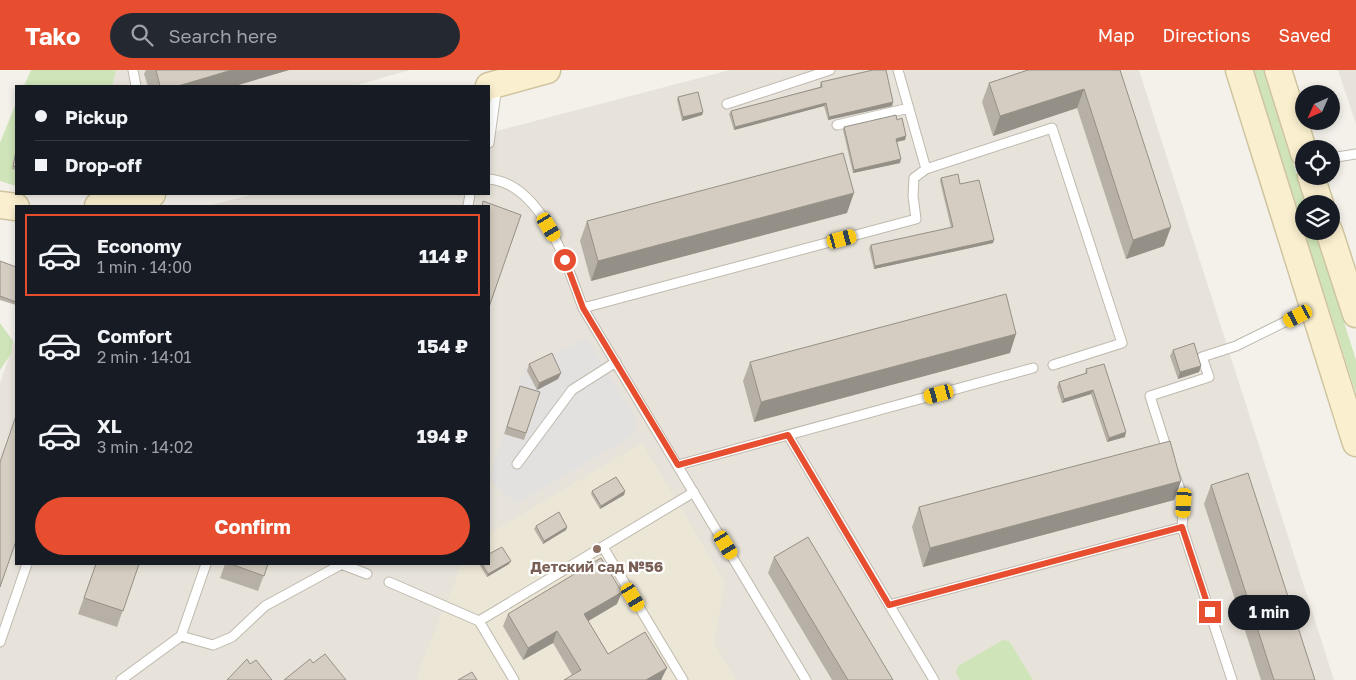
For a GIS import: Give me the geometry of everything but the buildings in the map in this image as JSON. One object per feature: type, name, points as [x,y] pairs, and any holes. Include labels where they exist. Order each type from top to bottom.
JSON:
[{"type":"main road","points":[[493,85],[547,70]]},
{"type":"main road","points":[[1239,70],[1356,443]]},
{"type":"main road","points":[[1278,70],[1300,140]]},
{"type":"main road","points":[[102,205],[147,195]]},
{"type":"main road","points":[[0,205],[15,207]]},
{"type":"main road","points":[[1332,240],[1356,314]]},
{"type":"lane","points":[[133,70],[136,85]]},
{"type":"lane","points":[[727,104],[830,70]]},
{"type":"lane","points":[[898,70],[926,169]]},
{"type":"lane","points":[[490,128],[493,85]]},
{"type":"lane","points":[[837,125],[909,108]]},
{"type":"lane","points":[[583,308],[916,219],[912,196],[914,178],[926,169],[1052,128],[1122,343],[1053,365]]},
{"type":"lane","points":[[1340,157],[1356,154]]},
{"type":"lane","points":[[490,179],[497,180],[518,190],[539,211],[560,244],[583,308],[806,680]]},
{"type":"lane","points":[[1232,680],[1182,527],[1184,501],[1150,396],[1209,377],[1202,357],[1236,346],[1313,308]]},
{"type":"lane","points":[[518,464],[572,390],[616,362]]},
{"type":"lane","points":[[678,465],[1033,368]]},
{"type":"lane","points":[[788,435],[934,680]]},
{"type":"lane","points":[[479,621],[694,492]]},
{"type":"lane","points":[[889,605],[1182,527]]},
{"type":"lane","points":[[603,547],[683,680]]},
{"type":"lane","points":[[0,642],[27,565]]},
{"type":"lane","points":[[121,680],[181,636],[206,565]]},
{"type":"lane","points":[[181,636],[213,645],[232,637],[265,606],[339,565]]},
{"type":"lane","points":[[344,565],[367,574]]},
{"type":"lane","points":[[389,582],[479,621],[514,680]]},
{"type":"shaded area","points":[[95,70],[410,70],[358,85],[97,85]]},
{"type":"shaded area","points":[[730,70],[1139,70],[1334,680],[0,680],[0,383],[15,340],[15,565],[490,565],[490,205],[211,205],[251,195],[490,195],[490,133]]},
{"type":"shaded area","points":[[1338,70],[1356,70],[1356,124]]},
{"type":"shaded area","points":[[587,338],[637,419],[635,434],[516,504],[490,479],[490,475],[524,369]]},
{"type":"shaded area","name":"Детский сад №56","points":[[642,443],[725,582],[714,643],[736,680],[420,680],[417,675],[462,565],[490,565],[490,533]]},
{"type":"green space","points":[[31,70],[116,70],[112,85],[24,85]]},
{"type":"green space","points":[[1253,70],[1264,70],[1295,169],[1295,185],[1300,185],[1303,195],[1295,195],[1295,201]]},
{"type":"green space","points":[[15,106],[15,186],[0,181],[0,143]]},
{"type":"green space","points":[[1307,240],[1318,240],[1356,360],[1356,393]]},
{"type":"green space","points":[[0,323],[13,341],[11,354],[0,370]]},
{"type":"green space","points":[[1003,640],[1009,641],[1033,680],[960,680],[956,673],[958,666]]},
{"type":"place","name":"Детский сад №56","points":[[597,549]]},
{"type":"route","points":[[565,260],[583,308],[678,465],[788,435],[889,605],[1182,527],[1210,612]]}]
